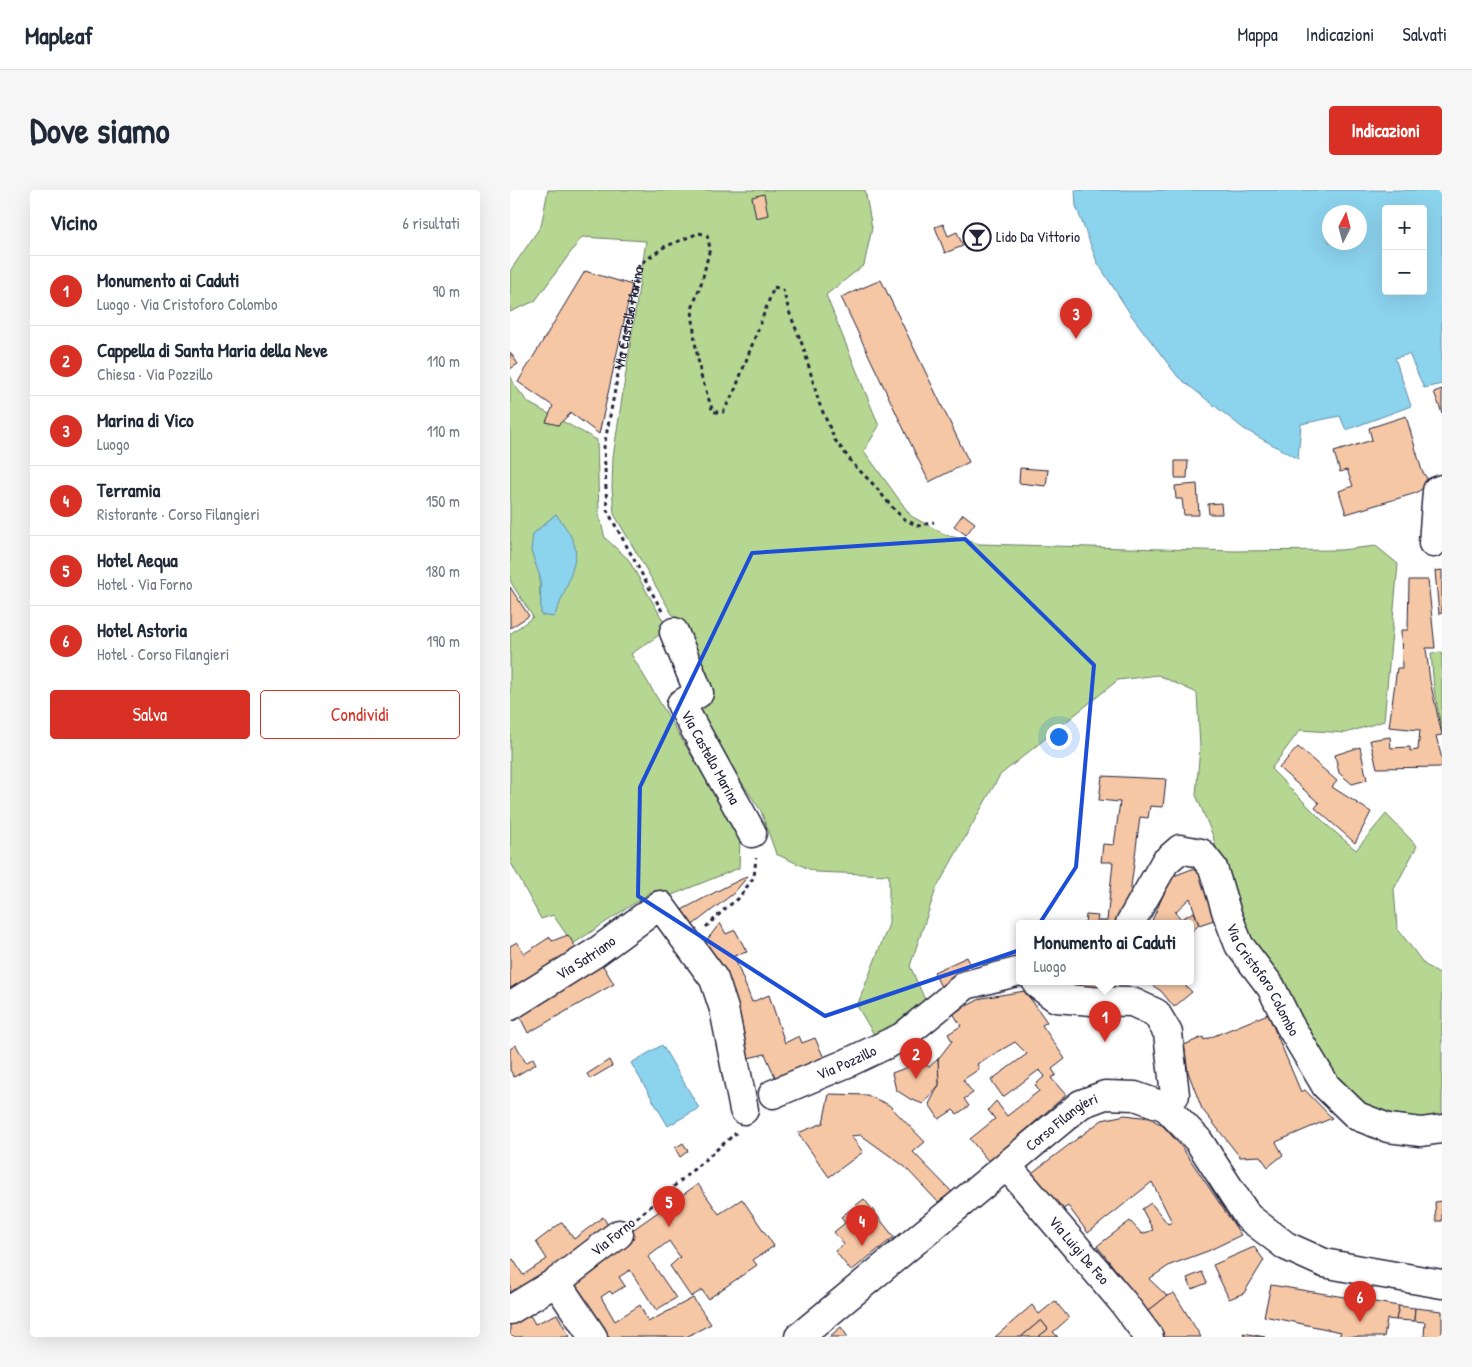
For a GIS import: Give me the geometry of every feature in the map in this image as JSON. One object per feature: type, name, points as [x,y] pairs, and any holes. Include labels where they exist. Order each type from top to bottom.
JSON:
[{"type":"street","points":[[1433,543],[1440,490]]},
{"type":"street","name":"Via Castello Marina","points":[[674,632],[699,692],[682,704],[752,833]]},
{"type":"street","name":"Via Cristoforo Colombo","points":[[1132,920],[1164,862],[1180,849],[1201,853],[1213,868],[1239,945],[1271,987],[1289,1024],[1326,1086],[1357,1116],[1388,1128],[1421,1132],[1442,1129]]},
{"type":"street","name":"Via Satriano","points":[[510,1006],[595,953],[660,906],[689,944]]},
{"type":"street","points":[[689,944],[714,979],[724,1009],[744,1110]]},
{"type":"street","name":"Via Pozzillo","points":[[773,1094],[845,1064],[902,1037],[966,985],[1016,972]]},
{"type":"street","points":[[1038,985],[1056,998],[1132,1002],[1156,1013],[1168,1033],[1176,1095],[1166,1107]]},
{"type":"street","name":"Corso Filangieri","points":[[799,1337],[1081,1104],[1105,1095],[1135,1096],[1166,1107],[1198,1140],[1248,1217],[1286,1246],[1324,1263],[1366,1272],[1442,1284]]},
{"type":"street","name":"Via Luigi De Feo","points":[[1007,1166],[1122,1301],[1150,1337]]},
{"type":"street","name":"Via Forno","points":[[510,1310],[556,1282],[619,1234]]},
{"type":"street","points":[[556,1282],[593,1337]]},
{"type":"path","name":"Via Castello Marina","points":[[674,632],[607,510],[604,447],[639,265],[664,246],[699,233],[707,234],[710,248],[702,281],[692,308],[701,376],[713,412],[723,412],[734,390],[774,287],[783,290],[804,349],[819,403],[836,440],[854,465],[904,519],[918,526],[934,522]]},
{"type":"path","points":[[689,944],[727,907],[738,899],[754,877],[756,856],[752,833]]},
{"type":"path","name":"Via Forno","points":[[619,1234],[742,1128],[744,1110]]},
{"type":"highlighted area","points":[[965,539],[1094,665],[1076,867],[1023,949],[825,1016],[638,896],[640,787],[752,553]]},
{"type":"green space","points":[[548,190],[865,190],[872,228],[864,265],[826,295],[879,426],[864,451],[911,516],[946,535],[980,544],[1235,551],[1341,550],[1376,546],[1398,564],[1384,721],[1346,733],[1300,730],[1271,769],[1328,826],[1356,850],[1386,814],[1417,846],[1394,889],[1397,928],[1424,964],[1442,976],[1442,1120],[1369,1114],[1324,1062],[1233,914],[1213,836],[1196,795],[1200,747],[1197,693],[1158,675],[1118,680],[1000,775],[936,889],[910,966],[926,1002],[879,1043],[857,1006],[889,924],[889,875],[816,872],[776,854],[761,811],[691,707],[687,640],[614,514],[612,487],[613,457],[646,241],[582,237],[535,301],[510,312],[510,271],[541,226]]},
{"type":"green space","points":[[510,375],[515,386],[529,403],[597,440],[599,515],[605,538],[628,559],[668,629],[631,654],[740,837],[739,868],[662,899],[654,890],[573,944],[553,915],[541,919],[510,861],[510,634],[533,617],[510,581]],"holes":[[[556,514],[540,596],[540,577],[533,534]]]},
{"type":"green space","points":[[1442,652],[1442,732],[1434,689],[1431,653]]},
{"type":"water","points":[[1075,190],[1442,190],[1442,384],[1424,388],[1409,354],[1395,358],[1411,406],[1346,430],[1340,416],[1301,424],[1298,459],[1244,429],[1178,377],[1131,315],[1097,262],[1076,206]]},
{"type":"water","points":[[556,514],[572,538],[575,553],[568,582],[554,617],[541,615],[540,577],[531,551],[533,534]]},
{"type":"water","points":[[662,1045],[699,1108],[668,1126],[631,1063]]},
{"type":"building","points":[[764,194],[768,215],[756,218],[752,197]]},
{"type":"building","points":[[943,224],[948,236],[957,232],[963,246],[945,253],[935,227]]},
{"type":"building","points":[[585,271],[632,285],[599,434],[571,413],[558,425],[546,422],[553,406],[518,382]]},
{"type":"building","points":[[881,280],[969,462],[929,482],[841,297]]},
{"type":"building","points":[[510,352],[518,364],[510,369]]},
{"type":"building","points":[[1442,389],[1442,413],[1434,392]]},
{"type":"building","points":[[1406,416],[1422,471],[1430,483],[1416,493],[1346,514],[1339,491],[1353,486],[1347,470],[1340,472],[1334,452],[1372,440],[1369,428]]},
{"type":"building","points":[[1175,461],[1188,461],[1187,478],[1175,478]]},
{"type":"building","points":[[1020,468],[1048,470],[1046,486],[1019,483]]},
{"type":"building","points":[[1197,484],[1199,515],[1184,515],[1182,499],[1176,499],[1175,486]]},
{"type":"building","points":[[1221,503],[1222,514],[1209,514],[1208,504]]},
{"type":"building","points":[[963,514],[975,523],[966,535],[954,526]]},
{"type":"building","points":[[1442,570],[1442,613],[1439,614],[1435,571]]},
{"type":"building","points":[[1409,580],[1428,580],[1435,648],[1426,648],[1430,681],[1442,735],[1436,736],[1442,759],[1442,767],[1377,768],[1370,740],[1390,737],[1391,748],[1410,747],[1410,751],[1418,750],[1420,730],[1389,727],[1397,668],[1402,668],[1401,630],[1408,630]]},
{"type":"building","points":[[510,587],[529,616],[510,628]]},
{"type":"building","points":[[1298,747],[1337,781],[1332,787],[1371,812],[1355,843],[1315,808],[1319,803],[1279,768]]},
{"type":"building","points":[[1360,747],[1367,780],[1352,784],[1339,773],[1335,755]]},
{"type":"building","points":[[1102,776],[1166,779],[1163,807],[1150,806],[1148,818],[1140,817],[1129,902],[1116,920],[1107,920],[1113,862],[1101,862],[1103,844],[1114,845],[1120,802],[1099,800]]},
{"type":"building","points":[[1192,869],[1203,874],[1217,919],[1199,925],[1190,898],[1175,912],[1180,920],[1152,920],[1171,877]]},
{"type":"building","points":[[748,876],[734,893],[685,931],[674,914]]},
{"type":"building","points":[[1194,912],[1199,925],[1194,929],[1194,920],[1181,919]]},
{"type":"building","points":[[1086,915],[1098,916],[1097,920],[1085,920]]},
{"type":"building","points":[[720,923],[726,934],[735,930],[747,952],[734,956],[752,1002],[769,995],[785,1043],[799,1036],[802,1043],[815,1038],[828,1067],[780,1088],[765,1054],[740,1060],[700,949]]},
{"type":"building","points":[[568,935],[581,955],[510,1000],[510,946],[517,942],[524,954],[550,937],[552,941]]},
{"type":"building","points":[[967,957],[977,978],[944,994],[934,972]]},
{"type":"building","points":[[599,959],[614,984],[528,1033],[516,1009]]},
{"type":"building","points":[[1081,985],[1106,985],[1084,992]]},
{"type":"building","points":[[1152,985],[1185,985],[1192,992],[1174,1007],[1161,991]]},
{"type":"building","points":[[1025,991],[1047,1022],[1042,1025],[1065,1059],[1052,1069],[1056,1075],[1051,1078],[1066,1095],[989,1162],[970,1139],[995,1119],[988,1110],[996,1101],[1007,1116],[1039,1091],[1035,1085],[1045,1076],[1039,1070],[1003,1097],[991,1080],[1027,1054],[1015,1042],[977,1064],[979,1069],[963,1080],[973,1093],[964,1099],[969,1106],[957,1114],[953,1110],[939,1119],[929,1104],[939,1085],[938,1059],[952,1041],[948,1034],[961,1026],[953,1013],[982,998]]},
{"type":"building","points":[[1268,1014],[1301,1092],[1305,1090],[1332,1118],[1276,1142],[1283,1155],[1268,1167],[1260,1156],[1240,1157],[1202,1109],[1188,1072],[1184,1045],[1203,1037],[1204,1040]]},
{"type":"building","points":[[516,1045],[526,1063],[533,1058],[536,1064],[514,1077],[510,1070],[510,1049]]},
{"type":"building","points":[[938,1059],[939,1085],[923,1104],[910,1099],[896,1090],[892,1073],[921,1062],[929,1067]]},
{"type":"building","points":[[609,1060],[612,1066],[590,1079],[587,1074]]},
{"type":"building","points":[[829,1094],[867,1095],[889,1105],[925,1142],[913,1152],[952,1192],[938,1202],[904,1166],[861,1135],[851,1136],[863,1152],[829,1177],[798,1133],[823,1123]]},
{"type":"building","points":[[1125,1115],[1150,1118],[1163,1126],[1181,1146],[1241,1235],[1208,1251],[1170,1265],[1149,1279],[1167,1296],[1148,1311],[1097,1246],[1130,1221],[1142,1234],[1153,1230],[1142,1209],[1151,1203],[1168,1224],[1172,1222],[1152,1182],[1088,1233],[1068,1206],[1062,1210],[1029,1175],[1102,1120]]},
{"type":"building","points":[[683,1143],[688,1151],[680,1157],[675,1148]]},
{"type":"building","points":[[698,1184],[719,1214],[742,1199],[774,1246],[753,1260],[757,1265],[708,1299],[702,1290],[691,1297],[670,1266],[680,1257],[669,1241],[648,1257],[676,1298],[656,1310],[630,1270],[619,1277],[625,1286],[612,1294],[610,1291],[601,1297],[615,1321],[640,1305],[648,1322],[693,1298],[711,1324],[686,1337],[604,1337],[567,1278]]},
{"type":"building","points":[[864,1199],[894,1237],[851,1271],[835,1251],[844,1244],[834,1232],[845,1223],[841,1217]]},
{"type":"building","points":[[1442,1201],[1442,1221],[1436,1221],[1435,1202]]},
{"type":"building","points":[[603,1217],[614,1235],[510,1306],[510,1261],[513,1259],[523,1275],[547,1259],[536,1242],[562,1222],[574,1239]]},
{"type":"building","points":[[1254,1247],[1264,1260],[1244,1293],[1229,1299],[1213,1265]]},
{"type":"building","points":[[1202,1272],[1207,1283],[1192,1289],[1187,1278]]},
{"type":"building","points":[[1271,1285],[1399,1306],[1396,1320],[1387,1319],[1384,1337],[1339,1337],[1341,1332],[1264,1316]]},
{"type":"building","points":[[1174,1293],[1201,1337],[1164,1337],[1148,1311],[1167,1296]]},
{"type":"building","points":[[1055,1301],[1069,1318],[1053,1332],[1058,1337],[1038,1337],[1048,1329],[1041,1320],[1021,1337],[995,1337],[1032,1305],[1039,1314]]},
{"type":"building","points":[[1399,1306],[1415,1308],[1414,1321],[1396,1320]]},
{"type":"building","points":[[526,1308],[535,1324],[557,1314],[570,1337],[510,1337],[510,1317]]},
{"type":"building","points":[[1415,1308],[1442,1311],[1442,1337],[1424,1337],[1425,1322],[1414,1321]]},
{"type":"building","points":[[1041,1320],[1048,1329],[1038,1337],[1021,1337]]},
{"type":"building","points":[[841,1327],[848,1337],[829,1337]]},
{"type":"building","points":[[1243,1333],[1265,1337],[1245,1337]]},
{"type":"place","name":"Lido Da Vittorio","points":[[977,237]]},
{"type":"place","name":"Marina di Vico","points":[[1076,339]]},
{"type":"place","name":"Monumento ai Caduti","points":[[1105,1042]]},
{"type":"place","name":"Cappella di Santa Maria della Neve","points":[[916,1079]]},
{"type":"place","name":"Hotel Aequa","points":[[669,1227]]},
{"type":"place","name":"Terramia","points":[[862,1246]]},
{"type":"place","name":"Hotel Astoria","points":[[1360,1322]]}]
